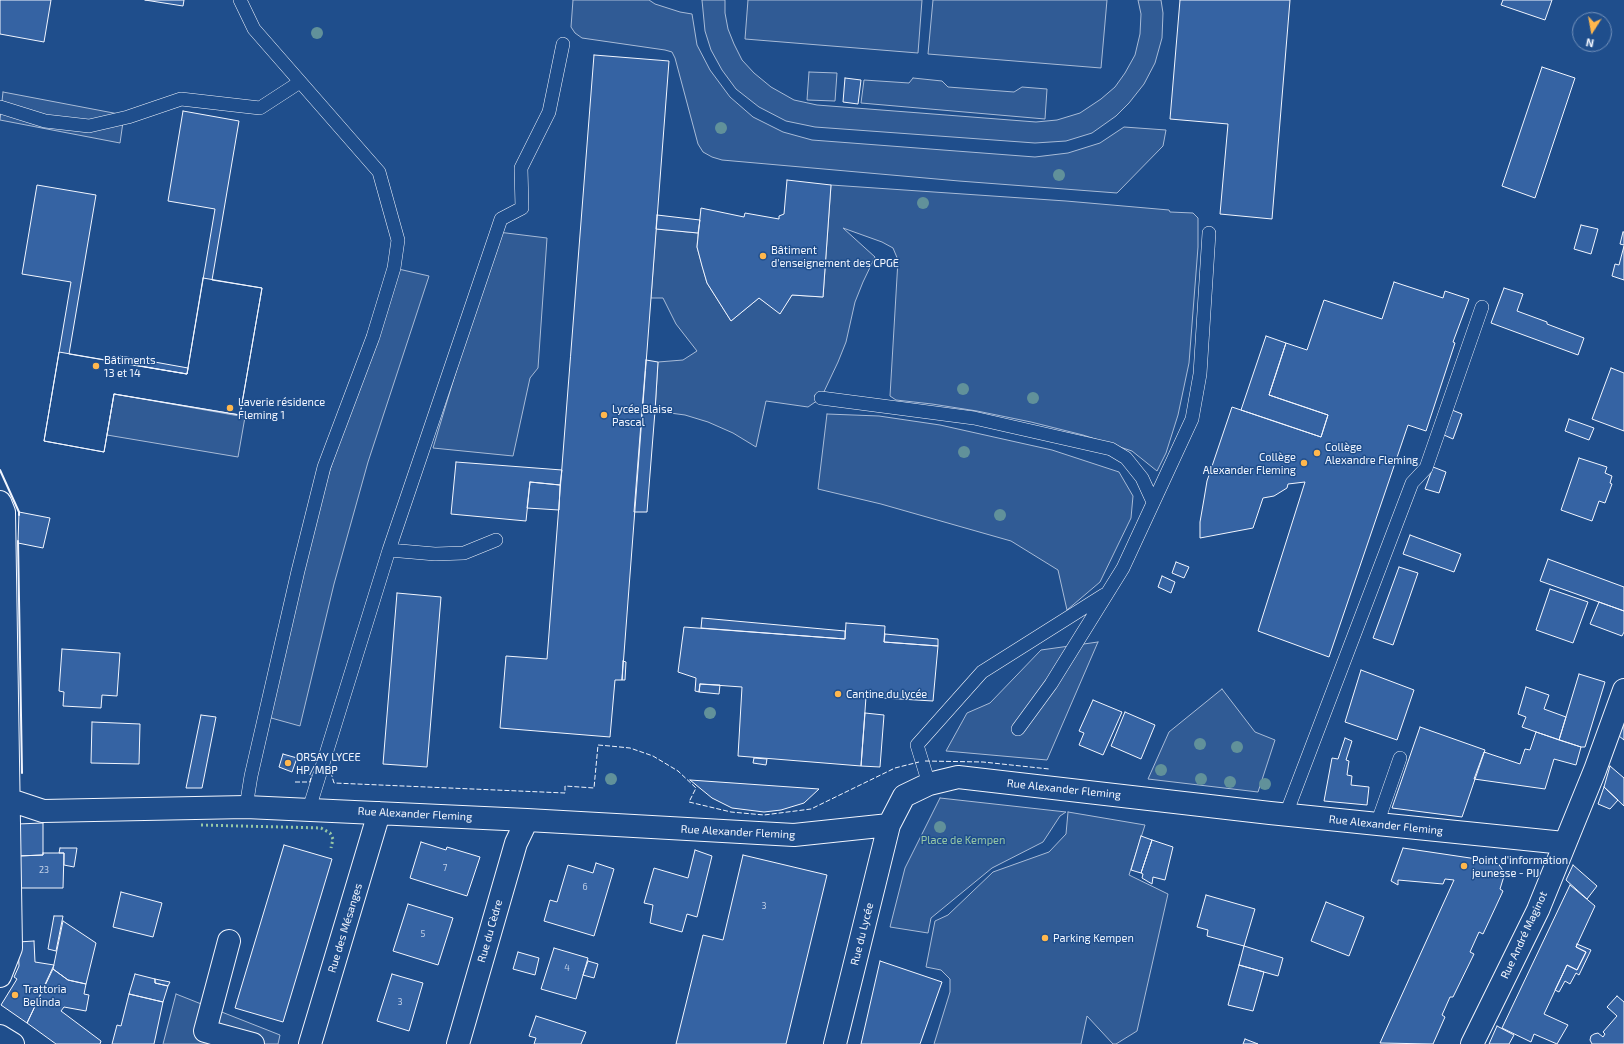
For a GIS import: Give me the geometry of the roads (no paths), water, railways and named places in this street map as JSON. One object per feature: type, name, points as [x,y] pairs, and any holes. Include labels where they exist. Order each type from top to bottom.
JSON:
[{"type":"street","points":[[0,502],[4,512],[10,800],[11,948],[0,976]]},
{"type":"street","name":"Rue André Maginot","points":[[1472,1044],[1538,910],[1595,770],[1624,690]]},
{"type":"street","name":"Rue Alexander Fleming","points":[[10,800],[43,811],[246,807],[309,809],[794,835],[889,825],[904,796],[929,784],[958,777],[1377,824],[1564,843]]},
{"type":"street","name":"Rue des Mésanges","points":[[310,1044],[379,813]]},
{"type":"street","name":"Rue du Cèdre","points":[[458,1044],[516,843],[527,820]]},
{"type":"street","name":"Rue du Lycée","points":[[836,1044],[889,825]]},
{"type":"street","points":[[229,941],[204,1032],[253,1044]]},
{"type":"street","points":[[0,1036],[13,1044]]},
{"type":"lane","points":[[240,0],[254,30],[379,172],[398,240],[394,268],[373,337],[324,467],[298,571],[251,776],[246,807]]},
{"type":"lane","points":[[309,809],[389,550],[501,219],[522,208],[522,168],[549,112],[563,44]]},
{"type":"lane","points":[[0,107],[45,121],[89,126],[128,117],[180,99],[260,108],[300,82]]},
{"type":"lane","points":[[1018,729],[1051,684],[1123,568],[1192,419],[1200,374],[1209,233]]},
{"type":"lane","points":[[1286,814],[1412,482],[1426,468],[1482,308]]},
{"type":"lane","points":[[821,398],[974,418],[1111,449],[1126,458],[1142,478],[1153,502]]},
{"type":"lane","points":[[389,550],[435,554],[464,553],[496,540]]},
{"type":"lane","points":[[929,784],[917,745],[982,672],[1108,592]]},
{"type":"lane","points":[[1377,824],[1400,758]]},
{"type":"place","name":"Bâtiment d'enseignement des CPGE","points":[[763,256]]},
{"type":"place","name":"Bâtiments 13 et 14","points":[[96,366]]},
{"type":"place","name":"Laverie résidence Fleming 1","points":[[230,408]]},
{"type":"place","name":"Lycée Blaise Pascal","points":[[604,415]]},
{"type":"place","name":"Collège Alexandre Fleming","points":[[1317,453]]},
{"type":"place","name":"Collège Alexander Fleming","points":[[1304,463]]},
{"type":"place","name":"Cantine du lycée","points":[[838,694]]},
{"type":"place","name":"ORSAY LYCEE HP/MBP","points":[[288,763]]},
{"type":"place","name":"Point d'information jeunesse - PIJ","points":[[1464,866]]},
{"type":"place","name":"Parking Kempen","points":[[1045,938]]},
{"type":"place","name":"Trattoria Belinda","points":[[15,995]]},
{"type":"park label","name":"Place de Kempen","points":[[963,840]]}]
